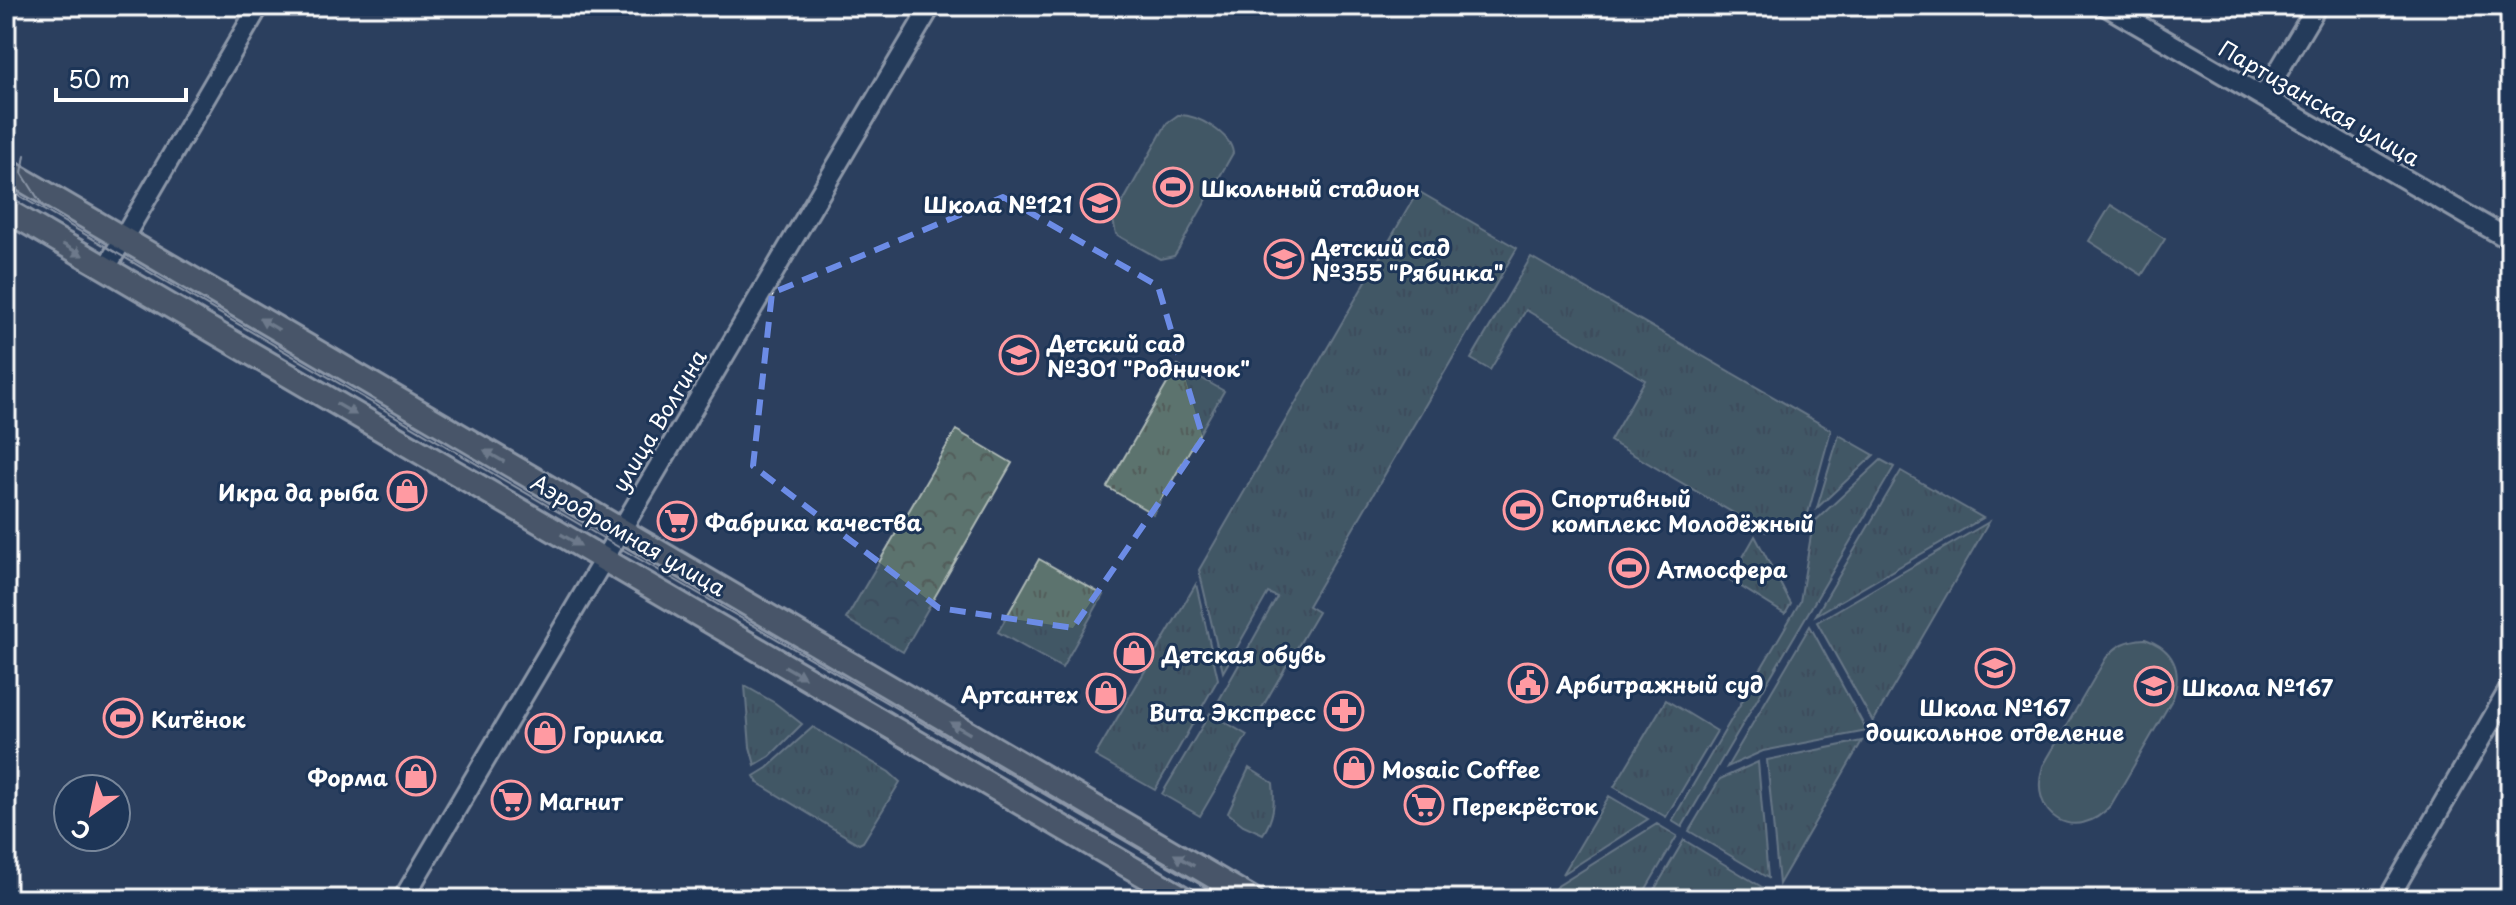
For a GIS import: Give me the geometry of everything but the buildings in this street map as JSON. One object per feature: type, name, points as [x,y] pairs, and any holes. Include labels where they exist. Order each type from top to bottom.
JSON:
[{"type":"main road","name":"Аэродромная улица","points":[[6,170],[1252,899]]},
{"type":"main road","name":"Аэродромная улица","points":[[6,210],[1185,899]]},
{"type":"street","points":[[106,268],[259,6]]},
{"type":"street","name":"улица Волгина","points":[[403,899],[931,6]]},
{"type":"street","points":[[2263,97],[2317,6]]},
{"type":"street","name":"Партизанская улица","points":[[2118,9],[2510,240]]},
{"type":"street","points":[[2388,899],[2510,688]]},
{"type":"highlighted area","points":[[1003,197],[1158,286],[1203,438],[1073,628],[939,608],[753,466],[772,293]]},
{"type":"green space","name":"Школьный стадион","points":[[1178,115],[1212,126],[1226,139],[1233,153],[1174,256],[1160,259],[1116,234],[1113,220],[1167,123]]},
{"type":"green space","points":[[1418,191],[1517,248],[1308,606],[1318,612],[1253,723],[1218,702],[1277,597],[1268,593],[1223,672],[1199,570]]},
{"type":"green space","points":[[2111,205],[2165,239],[2142,275],[2089,241]]},
{"type":"green space","points":[[1531,257],[1831,430],[1807,517],[1766,532],[1610,441],[1645,380],[1526,310],[1490,370],[1471,359]]},
{"type":"green space","points":[[1178,365],[1224,391],[1153,514],[1107,487]]},
{"type":"green space","points":[[956,430],[1012,463],[903,652],[846,619]]},
{"type":"green space","points":[[1839,435],[1874,455],[1817,508]]},
{"type":"green space","points":[[1881,460],[1894,467],[1682,827],[1672,821],[1800,602],[1813,523]]},
{"type":"green space","points":[[1901,471],[1983,518],[1816,615]]},
{"type":"green space","points":[[1989,522],[1873,722],[1817,622]]},
{"type":"green space","points":[[1755,536],[1791,604],[1785,614],[1730,580]]},
{"type":"green space","points":[[1039,559],[1103,595],[1062,668],[998,632]]},
{"type":"green space","points":[[1196,584],[1218,679],[1155,790],[1095,756]]},
{"type":"green space","points":[[1810,626],[1867,731],[1763,751],[1727,767]]},
{"type":"green space","points":[[2145,639],[2163,648],[2173,661],[2177,678],[2173,698],[2111,805],[2097,817],[2083,823],[2058,819],[2048,811],[2042,799],[2040,784],[2043,766],[2106,658],[2123,644]]},
{"type":"green space","points":[[745,686],[775,703],[802,724],[770,756],[755,765],[750,747]]},
{"type":"green space","points":[[1666,700],[1717,731],[1666,817],[1614,787]]},
{"type":"green space","points":[[1210,713],[1247,735],[1200,816],[1162,794]]},
{"type":"green space","points":[[813,727],[889,772],[900,782],[859,844],[758,783],[754,776]]},
{"type":"green space","points":[[1862,741],[1779,884],[1767,760]]},
{"type":"green space","points":[[1758,762],[1768,878],[1689,831],[1720,779]]},
{"type":"green space","points":[[1249,768],[1273,783],[1273,810],[1263,834],[1243,825],[1228,813]]},
{"type":"green space","points":[[1609,796],[1648,819],[1563,874]]},
{"type":"green space","points":[[1657,824],[1677,836],[1640,899],[1549,899],[1556,887]]},
{"type":"green space","points":[[1684,840],[1762,887],[1735,899],[1649,899]]},
{"type":"tram line","points":[[25,155],[22,173],[44,208]]},
{"type":"tram line","points":[[6,188],[1225,899]]},
{"type":"place","name":"Школьный стадион","points":[[1173,187]]},
{"type":"place","name":"Школа №121","points":[[1100,203]]},
{"type":"place","name":"Детский сад №355 \"Рябинка\"","points":[[1284,259]]},
{"type":"place","name":"Детский сад №301 \"Родничок\"","points":[[1019,355]]},
{"type":"place","name":"Икра да рыба","points":[[407,491]]},
{"type":"place","name":"Спортивный комплекс Молодёжный","points":[[1523,510]]},
{"type":"place","name":"Фабрика качества","points":[[677,521]]},
{"type":"place","name":"Атмосфера","points":[[1629,568]]},
{"type":"place","name":"Детская обувь","points":[[1134,653]]},
{"type":"place","name":"Школа №167 дошкольное отделение","points":[[1995,668]]},
{"type":"place","name":"Арбитражный суд","points":[[1528,683]]},
{"type":"place","name":"Школа №167","points":[[2154,686]]},
{"type":"place","name":"Артсантех","points":[[1106,693]]},
{"type":"place","name":"Вита Экспресс","points":[[1344,711]]},
{"type":"place","name":"Китёнок","points":[[123,718]]},
{"type":"place","name":"Горилка","points":[[545,733]]},
{"type":"place","name":"Mosaic Coffee","points":[[1354,768]]},
{"type":"place","name":"Форма","points":[[416,776]]},
{"type":"place","name":"Магнит","points":[[511,800]]},
{"type":"place","name":"Перекрёсток","points":[[1424,805]]}]
